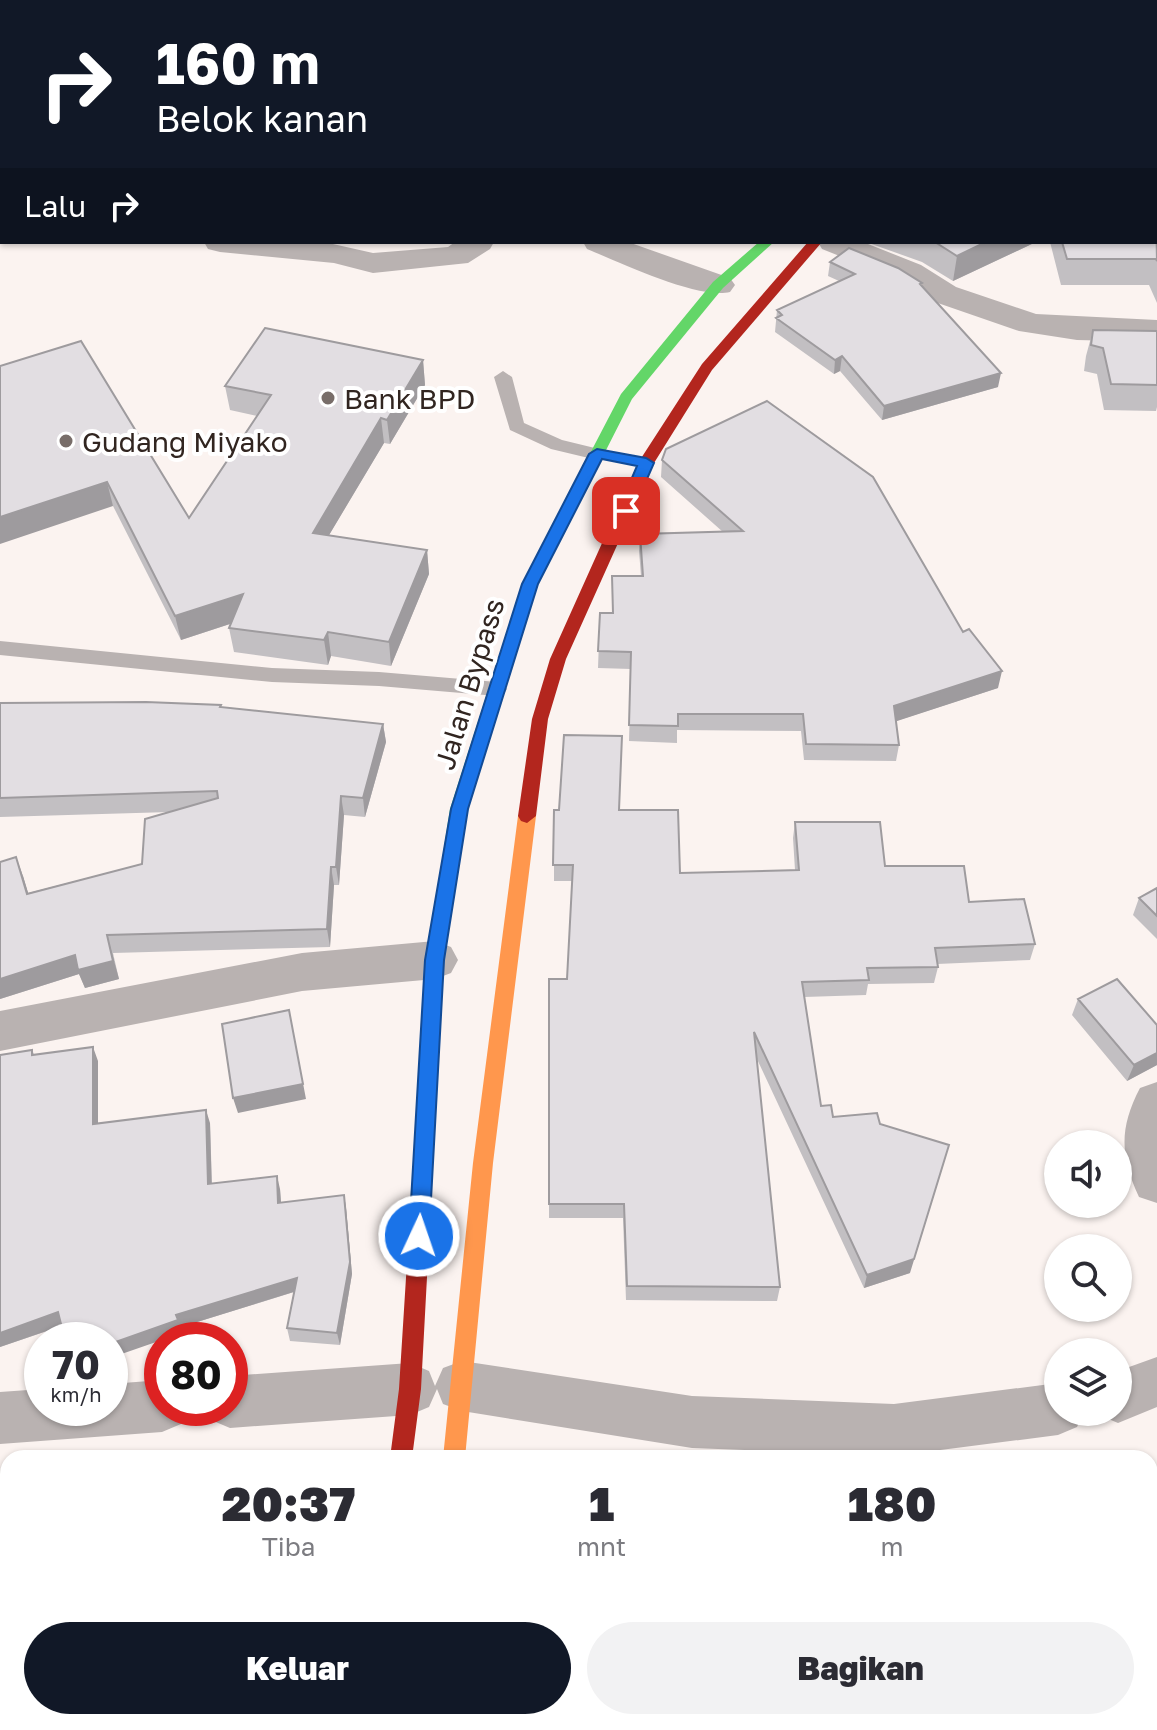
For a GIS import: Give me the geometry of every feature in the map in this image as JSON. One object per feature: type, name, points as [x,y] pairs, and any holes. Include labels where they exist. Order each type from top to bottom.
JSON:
[{"type":"highway","name":"Jalan Bypass","points":[[402,1449],[410,1389],[435,960],[459,809],[530,584],[626,397],[718,285],[765,244]]},
{"type":"highway","points":[[454,1450],[483,1163],[540,719],[558,659],[646,463],[707,367],[813,244]]},
{"type":"highway","points":[[597,454],[646,463]]},
{"type":"street","points":[[241,244],[335,253],[373,263],[456,256],[475,244]]},
{"type":"street","points":[[604,244],[657,266],[718,285]]},
{"type":"street","points":[[839,244],[909,272],[944,294],[1031,324],[1077,329],[1157,331]]},
{"type":"street","points":[[0,1031],[302,972],[435,960]]},
{"type":"street","points":[[1157,1103],[1148,1117],[1146,1137],[1157,1181]]},
{"type":"street","points":[[1132,1392],[1157,1382]]},
{"type":"street","points":[[462,1386],[692,1422],[894,1430],[1044,1411]]},
{"type":"street","points":[[248,1401],[410,1389]]},
{"type":"street","points":[[0,1418],[144,1407]]},
{"type":"lane","points":[[503,377],[516,426],[557,445],[597,454]]},
{"type":"lane","points":[[0,648],[272,675],[379,679],[497,689]]},
{"type":"building","points":[[938,244],[982,244],[957,256]]},
{"type":"building","points":[[1063,244],[1157,244],[1157,261],[1067,259]]},
{"type":"building","points":[[849,248],[898,268],[922,283],[1001,373],[884,406],[842,356],[835,360],[776,318],[782,315],[777,310],[855,274],[830,262]]},
{"type":"building","points":[[265,328],[423,360],[387,420],[381,418],[313,533],[427,550],[389,642],[328,632],[324,640],[229,628],[243,594],[175,616],[107,482],[0,517],[0,366],[81,341],[189,518],[271,395],[225,386]]},
{"type":"building","points":[[1093,330],[1157,331],[1157,385],[1111,384],[1103,348],[1091,345]]},
{"type":"building","points":[[767,401],[873,477],[963,632],[969,629],[1002,671],[894,706],[899,745],[806,744],[803,714],[678,714],[678,726],[629,725],[631,652],[598,651],[600,613],[613,613],[612,576],[643,576],[640,534],[743,531],[662,460],[666,449]]},
{"type":"building","points":[[0,703],[221,705],[383,724],[363,798],[341,796],[336,867],[331,867],[327,929],[107,935],[113,961],[78,970],[75,955],[0,979],[0,862],[16,857],[27,894],[142,864],[145,819],[218,798],[217,791],[0,798]]},
{"type":"building","points":[[564,735],[622,736],[619,810],[678,810],[680,873],[799,870],[795,822],[880,822],[885,866],[964,866],[969,902],[1024,899],[1035,944],[935,948],[938,967],[867,968],[869,980],[802,982],[821,1106],[831,1105],[833,1117],[877,1113],[880,1124],[949,1145],[914,1259],[867,1275],[754,1032],[780,1287],[627,1286],[624,1204],[549,1204],[549,979],[567,979],[573,865],[553,865],[554,810],[559,810]]},
{"type":"building","points":[[1157,888],[1157,916],[1139,898]]},
{"type":"building","points":[[1117,979],[1157,1025],[1157,1053],[1134,1065],[1078,999]]},
{"type":"building","points":[[289,1010],[303,1084],[233,1098],[222,1024]]},
{"type":"building","points":[[93,1047],[93,1124],[206,1110],[208,1184],[277,1176],[278,1203],[344,1195],[350,1262],[337,1333],[287,1328],[297,1278],[176,1315],[178,1320],[172,1322],[144,1322],[144,1332],[128,1338],[128,1322],[60,1322],[58,1312],[0,1333],[0,1055],[32,1050],[32,1055]]},
{"type":"traffic: fast","points":[[450,866],[459,809],[530,584],[626,397],[718,285],[765,244]]},
{"type":"traffic: slow","points":[[455,1450],[483,1163],[527,816]]},
{"type":"traffic: jam","points":[[527,816],[540,719],[558,659],[646,463],[707,367],[813,244]]},
{"type":"traffic: jam","points":[[402,1450],[410,1389],[435,960],[450,866]]},
{"type":"place","name":"Bank BPD","points":[[328,398]]},
{"type":"place","name":"Gudang Miyako","points":[[66,441]]},
{"type":"route","points":[[419,1236],[435,960],[459,809],[530,584],[597,454],[646,463],[626,511]]}]
